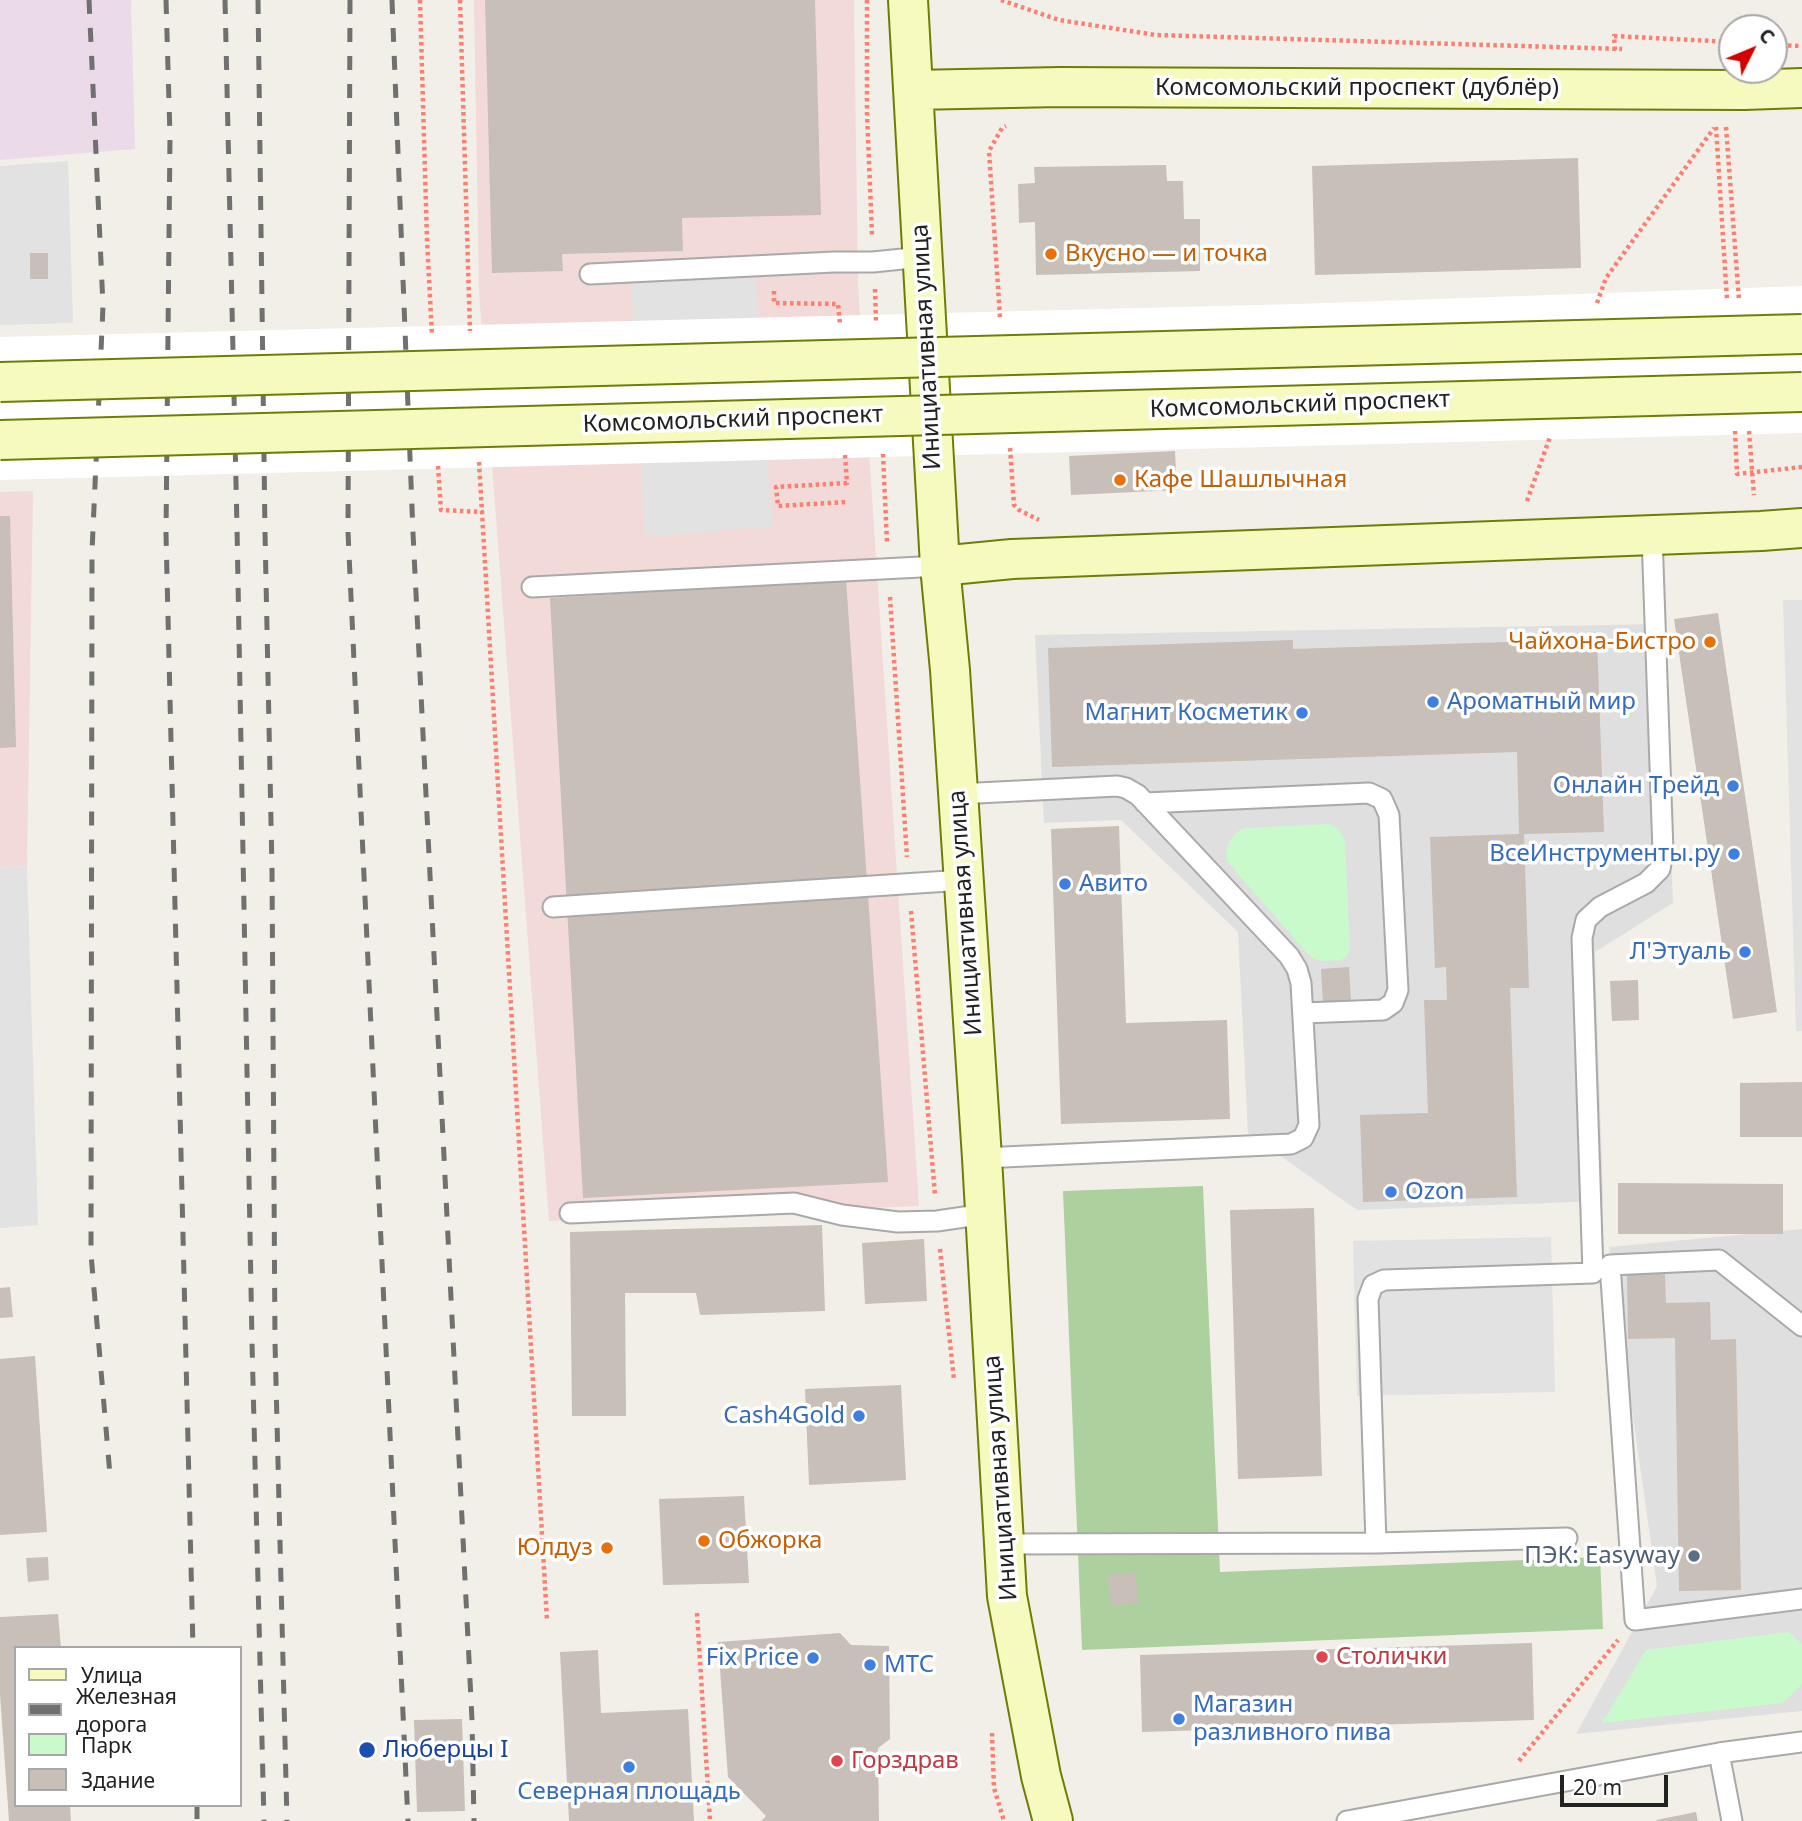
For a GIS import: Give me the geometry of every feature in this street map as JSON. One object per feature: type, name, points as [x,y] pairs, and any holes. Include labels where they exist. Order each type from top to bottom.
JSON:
[{"type":"main road","name":"Инициативная улица","points":[[908,0],[940,566],[964,880],[1007,1596],[1041,1776],[1053,1821]]},
{"type":"main road","name":"Комсомольский проспект (дублёр)","points":[[913,90],[1060,87],[1802,88]]},
{"type":"main road","points":[[0,382],[1802,334]]},
{"type":"main road","name":"Комсомольский проспект","points":[[0,440],[1802,392]]},
{"type":"main road","points":[[940,566],[1012,559],[1802,528]]},
{"type":"lane","points":[[590,275],[873,262],[922,257]]},
{"type":"lane","points":[[1376,1544],[1368,1299],[1373,1285],[1384,1280],[1593,1273],[1581,938],[1586,920],[1600,907],[1646,883],[1660,869],[1663,852],[1652,535]]},
{"type":"lane","points":[[532,587],[940,566]]},
{"type":"lane","points":[[958,794],[1117,786],[1126,788],[1145,803],[1289,956],[1301,983],[1303,1013],[1308,1125],[1303,1138],[1291,1144],[982,1158]]},
{"type":"lane","points":[[1145,803],[1369,793],[1382,799],[1389,815],[1398,990],[1393,1003],[1383,1010],[1303,1013]]},
{"type":"lane","points":[[553,907],[964,880]]},
{"type":"lane","points":[[570,1213],[794,1203],[842,1215],[898,1222],[937,1221],[985,1214]]},
{"type":"lane","points":[[1802,1326],[1719,1260],[1610,1265],[1636,1619],[1802,1599]]},
{"type":"lane","points":[[1004,1544],[1376,1544],[1567,1538]]},
{"type":"lane","points":[[1347,1821],[1719,1754],[1802,1742]]},
{"type":"lane","points":[[1719,1754],[1732,1821]]},
{"type":"path","points":[[420,0],[432,348]]},
{"type":"path","points":[[460,0],[470,334]]},
{"type":"path","points":[[1001,0],[1059,20],[1156,35],[1625,49]]},
{"type":"path","points":[[1614,88],[1614,36],[1718,41]]},
{"type":"path","points":[[1716,125],[1727,306]]},
{"type":"path","points":[[774,282],[774,303],[838,304],[840,325]]},
{"type":"path","points":[[1734,418],[1737,474],[1802,467]]},
{"type":"path","points":[[845,447],[846,483],[776,487],[778,506],[846,502]]},
{"type":"path","points":[[438,456],[441,510],[482,512]]},
{"type":"path","points":[[479,458],[547,1620]]},
{"type":"path","points":[[697,1613],[710,1821]]},
{"type":"path","points":[[1492,1794],[1636,1619]]},
{"type":"shaded area","points":[[0,0],[131,0],[135,149],[0,160]]},
{"type":"shaded area","points":[[474,0],[854,0],[858,285],[919,1206],[549,1221],[479,292]]},
{"type":"shaded area","points":[[68,161],[73,323],[0,325],[0,166]]},
{"type":"shaded area","points":[[755,278],[772,526],[645,537],[631,283]]},
{"type":"shaded area","points":[[33,491],[27,866],[0,868],[0,492]]},
{"type":"shaded area","points":[[1783,600],[1802,600],[1802,1031],[1796,1031]]},
{"type":"shaded area","points":[[1662,624],[1673,903],[1595,952],[1603,1201],[1357,1210],[1248,1133],[1238,932],[1121,820],[1044,823],[1035,635]]},
{"type":"shaded area","points":[[27,866],[38,1225],[0,1228],[0,868]]},
{"type":"shaded area","points":[[1802,1229],[1802,1711],[1576,1734],[1657,1586],[1609,1247]]},
{"type":"shaded area","points":[[1551,1237],[1555,1392],[1357,1396],[1353,1241]]},
{"type":"green space","points":[[1330,824],[1338,829],[1345,839],[1350,949],[1347,956],[1341,960],[1323,961],[1307,953],[1226,859],[1230,841],[1244,828]]},
{"type":"green space","points":[[1203,1186],[1220,1572],[1600,1557],[1603,1629],[1082,1650],[1063,1191]]},
{"type":"green space","points":[[1789,1632],[1802,1644],[1802,1684],[1783,1703],[1602,1723],[1646,1650]]},
{"type":"pier","points":[[1802,286],[1802,433],[0,480],[0,337],[1297,304]]},
{"type":"building","points":[[485,0],[815,0],[821,215],[682,218],[683,251],[562,254],[563,271],[492,273]]},
{"type":"building","points":[[1578,158],[1581,268],[1315,275],[1312,166]]},
{"type":"building","points":[[1166,165],[1167,181],[1183,181],[1184,219],[1200,219],[1200,271],[1036,275],[1035,222],[1019,223],[1018,184],[1035,183],[1034,167]]},
{"type":"building","points":[[30,253],[48,253],[48,279],[30,279]]},
{"type":"building","points":[[1175,451],[1177,490],[1071,495],[1069,456]]},
{"type":"building","points":[[0,516],[10,516],[16,747],[0,748]]},
{"type":"building","points":[[846,580],[888,1182],[583,1198],[550,598]]},
{"type":"building","points":[[1718,613],[1777,1012],[1733,1019],[1674,619]]},
{"type":"building","points":[[1597,639],[1604,832],[1524,834],[1529,988],[1510,988],[1517,1197],[1363,1202],[1360,1115],[1428,1113],[1424,1000],[1447,1000],[1446,967],[1435,968],[1430,837],[1519,834],[1517,752],[1052,767],[1048,648],[1293,640],[1293,649]]},
{"type":"building","points":[[1119,826],[1126,1023],[1227,1020],[1230,1119],[1061,1124],[1051,829]]},
{"type":"building","points":[[1349,967],[1351,1002],[1323,1003],[1321,969]]},
{"type":"building","points":[[1638,980],[1639,1020],[1612,1021],[1610,981]]},
{"type":"building","points":[[1802,1082],[1802,1137],[1740,1137],[1740,1083]]},
{"type":"building","points":[[1618,1183],[1783,1184],[1783,1234],[1618,1234]]},
{"type":"building","points":[[1314,1208],[1322,1476],[1238,1479],[1230,1210]]},
{"type":"building","points":[[822,1225],[825,1311],[700,1315],[696,1293],[625,1293],[626,1416],[572,1416],[570,1232]]},
{"type":"building","points":[[924,1239],[927,1301],[865,1304],[862,1243]]},
{"type":"building","points":[[1627,1272],[1665,1272],[1666,1303],[1710,1302],[1711,1340],[1736,1339],[1741,1590],[1679,1591],[1675,1338],[1628,1339]]},
{"type":"building","points":[[10,1287],[13,1317],[0,1318],[0,1288]]},
{"type":"building","points":[[35,1356],[47,1532],[0,1535],[0,1359]]},
{"type":"building","points":[[901,1385],[906,1480],[809,1485],[805,1389]]},
{"type":"building","name":"Обжорка","points":[[744,1496],[749,1583],[663,1585],[659,1499]]},
{"type":"building","points":[[48,1557],[49,1580],[28,1582],[26,1558]]},
{"type":"building","points":[[1135,1572],[1139,1603],[1111,1606],[1107,1575]]},
{"type":"building","points":[[58,1614],[61,1646],[14,1646],[14,1807],[70,1807],[71,1821],[9,1821],[0,1694],[0,1617]]},
{"type":"building","points":[[840,1633],[851,1645],[889,1646],[890,1739],[878,1748],[879,1821],[761,1821],[766,1816],[728,1777],[718,1642]]},
{"type":"building","points":[[1532,1643],[1534,1720],[1142,1732],[1140,1655]]},
{"type":"building","name":"Северная площадь","points":[[598,1650],[601,1713],[688,1709],[694,1821],[569,1821],[560,1652]]},
{"type":"building","points":[[462,1719],[465,1811],[417,1812],[414,1720]]},
{"type":"building","points":[[1696,1812],[1698,1821],[1656,1820]]},
{"type":"railway","points":[[89,0],[103,306],[92,552],[91,1254],[110,1475]]},
{"type":"railway","points":[[166,0],[170,136],[166,534],[193,1646]]},
{"type":"railway","points":[[225,0],[264,1821]]},
{"type":"railway","points":[[258,0],[272,870],[275,1342],[287,1821]]},
{"type":"railway","points":[[350,0],[348,532],[408,1821]]},
{"type":"railway","points":[[392,0],[413,533],[472,1720],[474,1821]]},
{"type":"railway","points":[[197,1807],[197,1821]]},
{"type":"place","name":"Вкусно — и точка","points":[[1051,254]]},
{"type":"place","name":"Кафе Шашлычная","points":[[1120,480]]},
{"type":"place","name":"Чайхона-Бистро","points":[[1710,642]]},
{"type":"place","name":"Ароматный мир","points":[[1433,702]]},
{"type":"place","name":"Магнит Косметик","points":[[1302,713]]},
{"type":"place","name":"Онлайн Трейд","points":[[1733,786]]},
{"type":"place","name":"ВсеИнструменты.ру","points":[[1734,854]]},
{"type":"place","name":"Авито","points":[[1065,884]]},
{"type":"place","name":"Л'Этуаль","points":[[1745,952]]},
{"type":"place","name":"Ozon","points":[[1391,1192]]},
{"type":"place","name":"Cash4Gold","points":[[859,1416]]},
{"type":"place","name":"Обжорка","points":[[704,1541]]},
{"type":"place","name":"Юлдуз","points":[[607,1548]]},
{"type":"place","name":"ПЭК: Easyway","points":[[1694,1556]]},
{"type":"place","name":"Столички","points":[[1322,1657]]},
{"type":"place","name":"Fix Price","points":[[813,1658]]},
{"type":"place","name":"МТС","points":[[870,1665]]},
{"type":"place","name":"Магазин разливного пива","points":[[1179,1719]]},
{"type":"place","name":"Люберцы I","points":[[367,1750]]},
{"type":"place","name":"Горздрав","points":[[837,1761]]},
{"type":"place","name":"Северная площадь","points":[[629,1767]]}]
